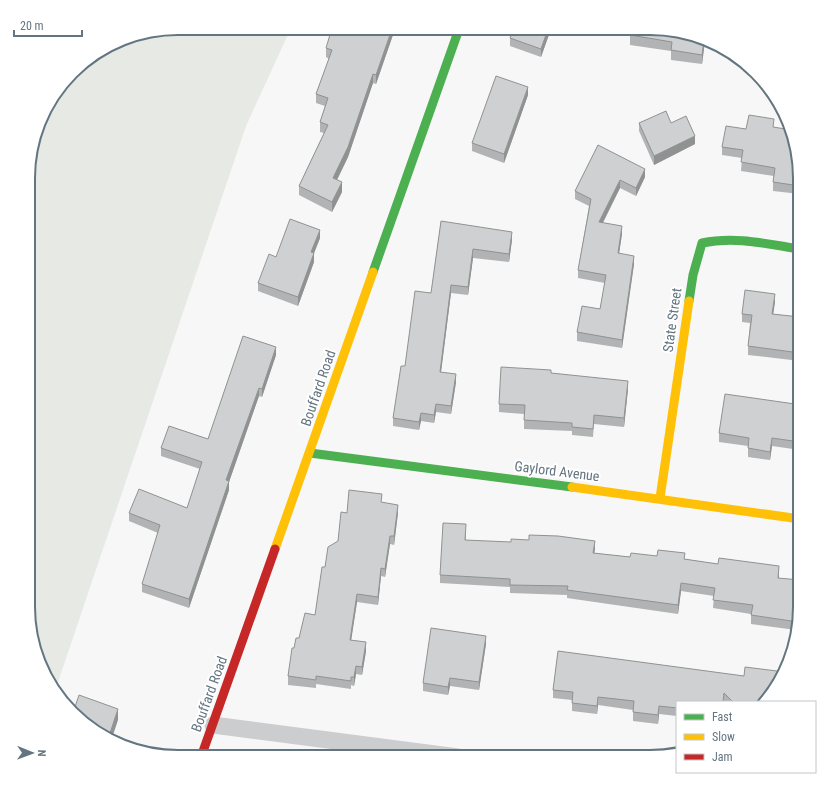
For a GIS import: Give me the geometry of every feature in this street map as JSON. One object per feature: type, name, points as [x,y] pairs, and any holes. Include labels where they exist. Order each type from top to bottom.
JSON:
[{"type":"street","name":"Bouffard Road","points":[[204,750],[457,35]]},
{"type":"street","name":"State Street","points":[[660,498],[693,275],[702,244],[715,240],[739,241],[793,248]]},
{"type":"street","name":"Gaylord Avenue","points":[[310,453],[660,498],[793,518]]},
{"type":"street","points":[[213,724],[406,750]]},
{"type":"shaded area","points":[[169,35],[288,35],[246,126],[58,684],[46,662],[40,644],[35,616],[35,169],[40,141],[46,123],[59,99],[70,84],[84,70],[106,54],[123,46],[141,40]]},
{"type":"building","points":[[330,35],[390,35],[376,75],[373,74],[348,147],[333,178],[342,182],[332,202],[299,186],[328,125],[320,122],[328,98],[316,94],[332,50],[326,48]]},
{"type":"building","points":[[511,35],[546,35],[541,49],[510,38]]},
{"type":"building","points":[[630,35],[659,35],[687,40],[703,45],[702,55],[671,50],[672,42]]},
{"type":"building","points":[[496,76],[528,87],[504,154],[472,143]]},
{"type":"building","points":[[666,111],[671,123],[686,116],[695,136],[654,156],[639,123]]},
{"type":"building","points":[[749,115],[774,119],[773,127],[784,129],[792,159],[793,185],[773,182],[775,168],[741,162],[743,150],[722,147],[726,126],[746,129]]},
{"type":"building","points":[[598,145],[645,169],[636,188],[620,180],[599,222],[622,226],[618,253],[634,256],[622,340],[577,332],[582,306],[600,309],[606,275],[578,270],[591,199],[575,191]]},
{"type":"building","points":[[290,219],[320,230],[311,252],[314,253],[298,297],[258,283],[269,254],[276,257]]},
{"type":"building","points":[[441,221],[512,232],[509,254],[473,249],[468,287],[451,285],[440,372],[456,374],[451,406],[436,404],[434,415],[421,413],[419,422],[393,418],[401,366],[405,366],[415,291],[431,293]]},
{"type":"building","points":[[745,290],[775,294],[772,314],[793,316],[793,352],[748,346],[752,315],[742,314]]},
{"type":"building","points":[[243,336],[276,347],[262,389],[259,388],[226,480],[229,481],[189,599],[142,584],[160,525],[129,513],[139,489],[187,508],[202,462],[161,448],[169,426],[208,439]]},
{"type":"building","points":[[501,367],[551,370],[551,373],[628,381],[624,418],[594,415],[593,429],[572,427],[572,423],[524,420],[525,405],[499,404]]},
{"type":"building","points":[[725,394],[793,404],[793,441],[772,438],[770,452],[748,448],[749,438],[719,433]]},
{"type":"building","points":[[349,490],[382,494],[381,502],[398,505],[394,536],[390,536],[385,569],[381,568],[378,597],[357,594],[350,640],[366,642],[362,667],[356,666],[354,677],[351,677],[351,681],[316,676],[316,680],[288,676],[292,648],[294,648],[296,638],[299,638],[305,613],[315,615],[322,567],[325,567],[328,547],[338,541],[341,512],[347,513]]},
{"type":"building","points":[[443,523],[466,524],[465,540],[511,542],[511,539],[529,540],[529,535],[558,536],[595,541],[593,553],[630,557],[631,553],[657,556],[658,550],[685,553],[684,559],[718,564],[719,558],[779,566],[778,578],[793,579],[792,621],[751,615],[753,605],[713,600],[715,588],[681,583],[678,605],[567,590],[568,586],[510,585],[510,579],[440,575]]},
{"type":"building","points":[[431,628],[486,636],[479,682],[450,678],[448,687],[423,683]]},
{"type":"building","points":[[558,651],[744,676],[745,667],[777,671],[758,701],[732,701],[724,693],[723,701],[676,701],[676,708],[659,706],[658,715],[633,712],[634,701],[598,697],[597,706],[572,703],[573,692],[553,690]]},
{"type":"building","points":[[79,695],[118,709],[110,733],[84,715],[75,706]]},
{"type":"traffic: fast","points":[[373,272],[457,35]]},
{"type":"traffic: fast","points":[[689,301],[693,275],[702,243],[727,240],[763,243],[793,248]]},
{"type":"traffic: fast","points":[[310,453],[572,487]]},
{"type":"traffic: slow","points":[[275,549],[373,272]]},
{"type":"traffic: slow","points":[[660,498],[689,301]]},
{"type":"traffic: slow","points":[[572,487],[793,518]]},
{"type":"traffic: jam","points":[[203,750],[275,549]]}]
